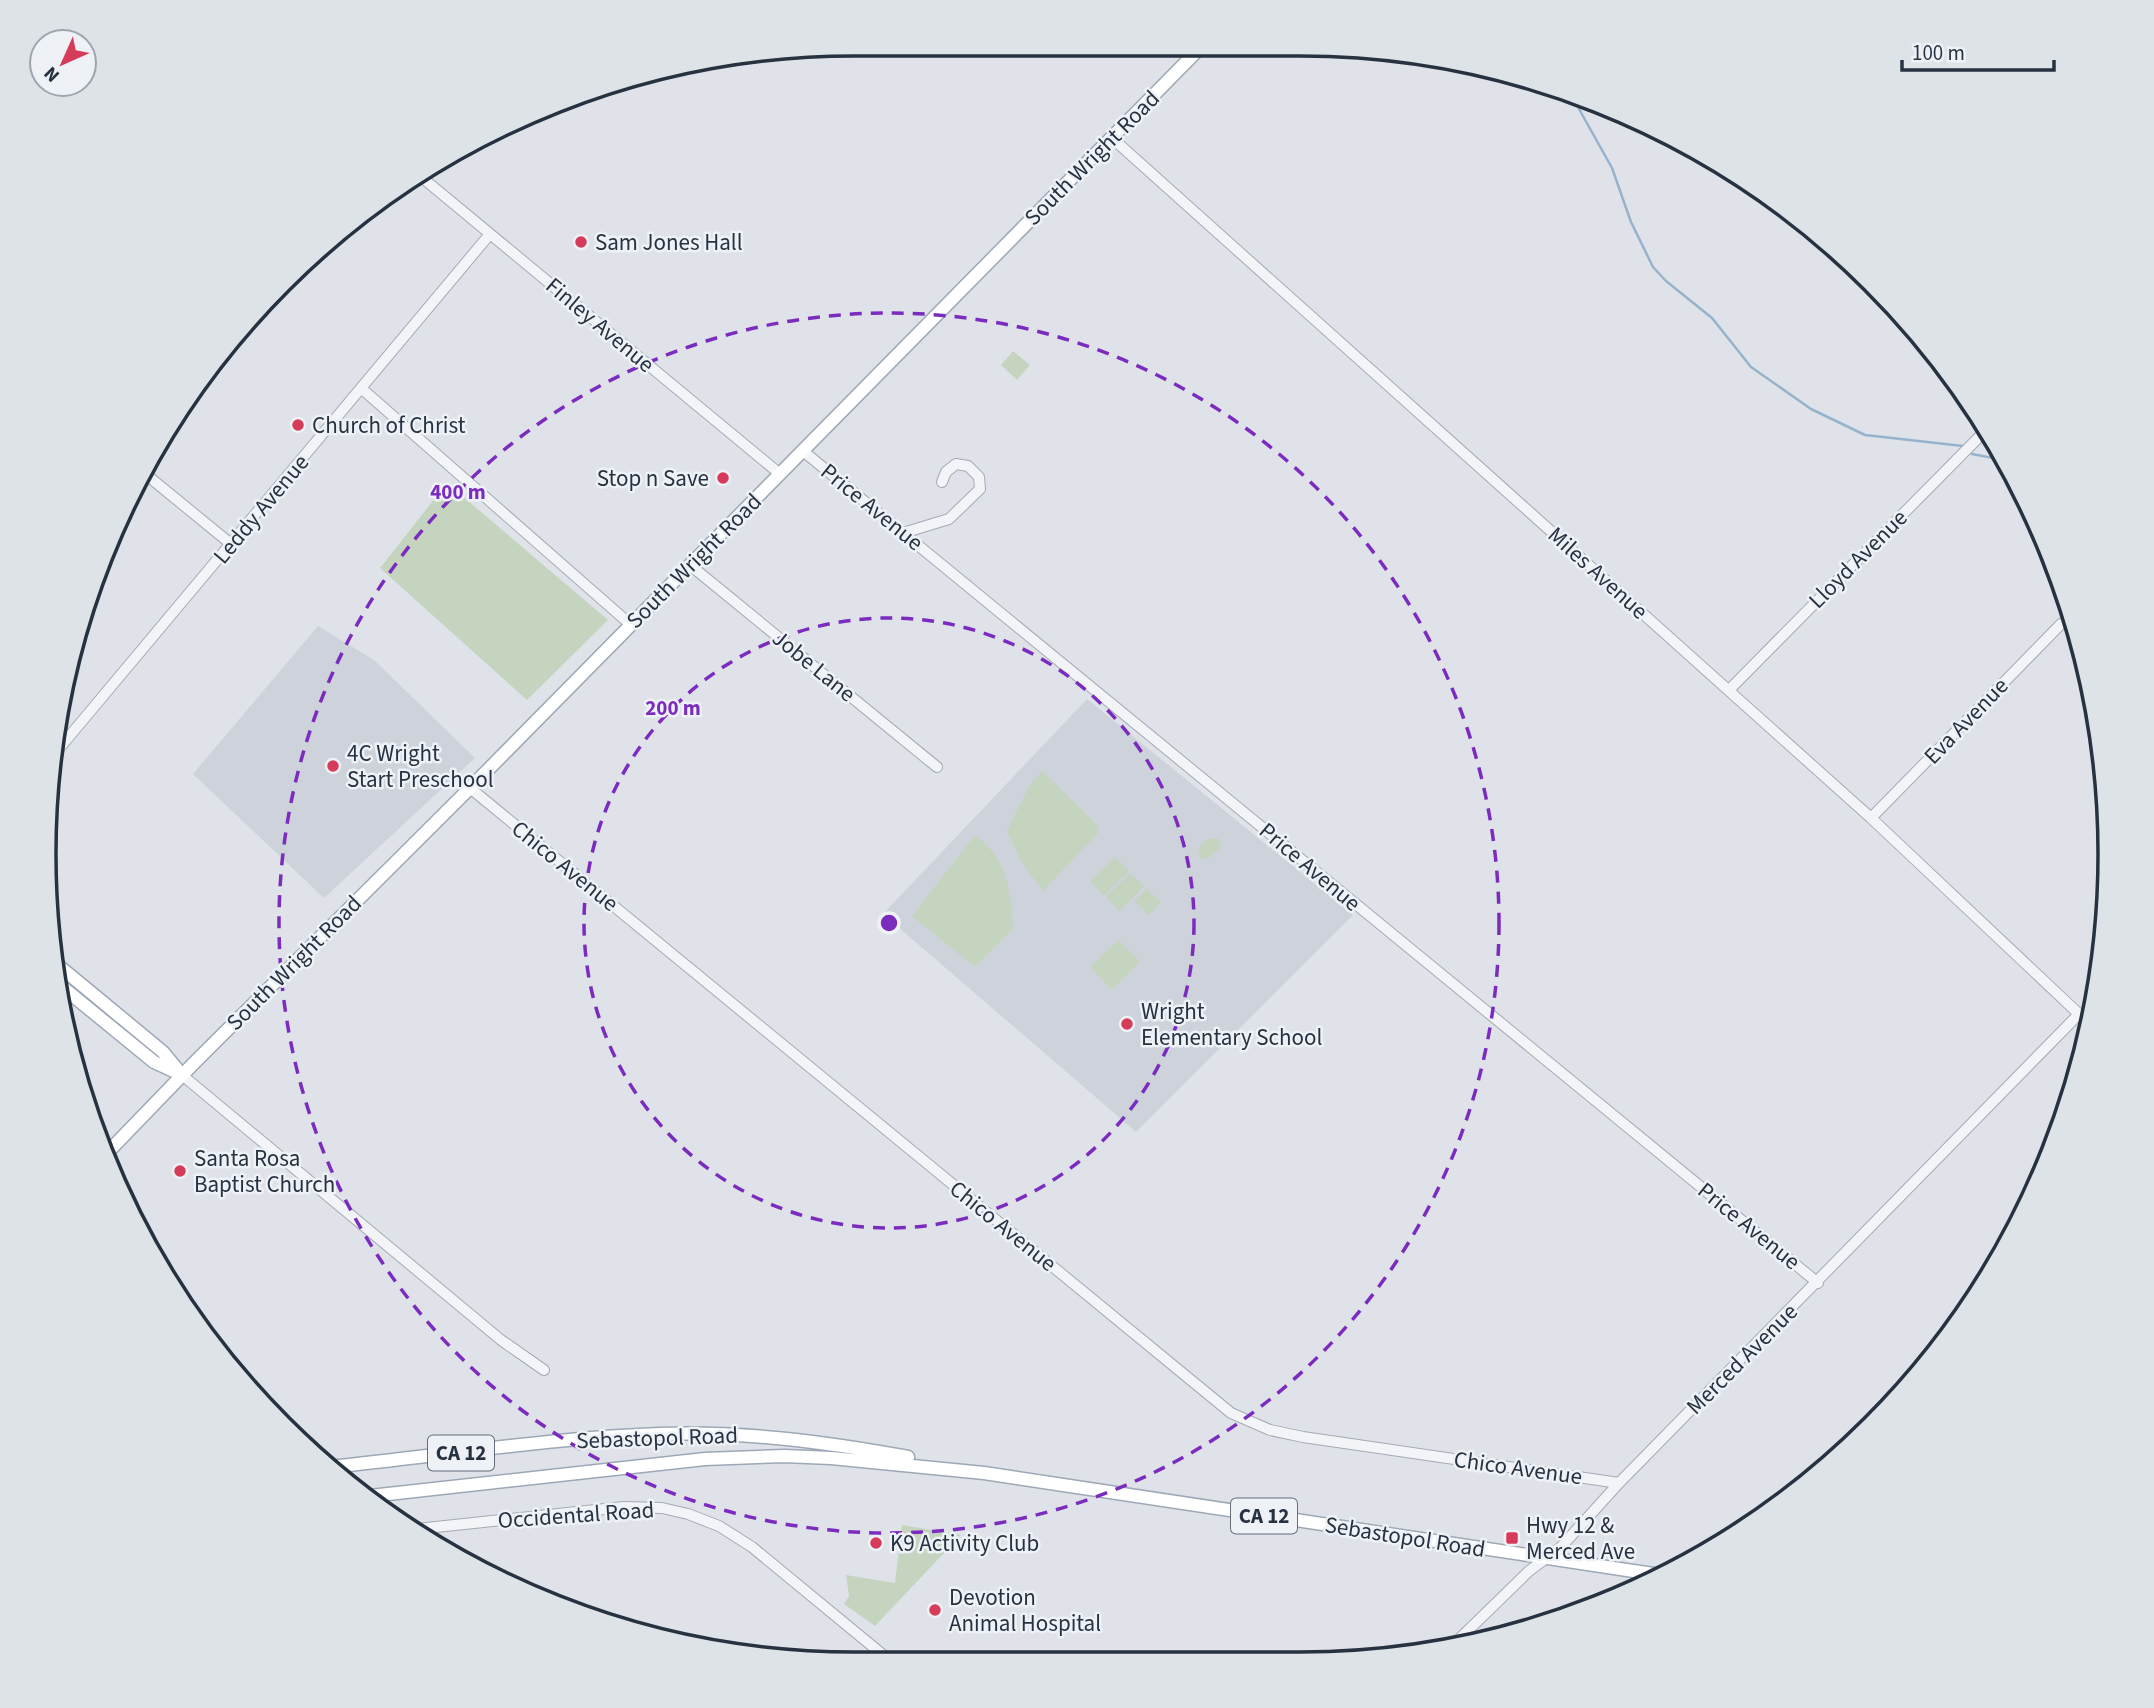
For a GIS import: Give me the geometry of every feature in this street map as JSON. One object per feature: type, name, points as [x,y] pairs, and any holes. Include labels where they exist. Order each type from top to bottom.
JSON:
[{"type":"main road","name":"South Wright Road","points":[[112,1147],[1192,56]]},
{"type":"main road","points":[[65,972],[163,1052],[182,1075]]},
{"type":"main road","points":[[68,992],[154,1062],[182,1075]]},
{"type":"main road","name":"Sebastopol Road","points":[[342,1466],[592,1438],[699,1434],[751,1435],[818,1442],[984,1473]]},
{"type":"main road","name":"Sebastopol Road","points":[[379,1495],[643,1465],[744,1457],[843,1458],[984,1473],[1646,1573]]},
{"type":"street","name":"Miles Avenue","points":[[1112,138],[1871,818],[2079,1014]]},
{"type":"street","name":"Finley Avenue","points":[[426,181],[780,474]]},
{"type":"street","name":"Leddy Avenue","points":[[64,743],[490,234]]},
{"type":"street","points":[[360,388],[631,625]]},
{"type":"street","name":"Lloyd Avenue","points":[[1729,690],[1980,436]]},
{"type":"street","name":"Price Avenue","points":[[803,451],[1818,1283]]},
{"type":"street","points":[[903,533],[949,519],[980,489],[979,477],[968,466],[956,464],[946,472],[942,482]]},
{"type":"street","points":[[150,478],[232,544]]},
{"type":"street","name":"Jobe Lane","points":[[690,565],[937,767]]},
{"type":"street","name":"Eva Avenue","points":[[1871,818],[2061,624]]},
{"type":"street","name":"Chico Avenue","points":[[470,788],[1231,1413],[1270,1430],[1303,1437],[1619,1483]]},
{"type":"street","name":"Merced Avenue","points":[[1463,1635],[1528,1571],[1560,1547],[1619,1483],[2079,1014]]},
{"type":"street","points":[[182,1075],[501,1340],[544,1370]]},
{"type":"street","name":"Occidental Road","points":[[427,1528],[624,1507],[662,1508],[688,1514],[719,1526],[752,1547],[879,1652]]},
{"type":"shaded area","name":"4C Wright Start Preschool","points":[[318,626],[374,660],[475,758],[324,898],[193,774]]},
{"type":"shaded area","name":"Wright Elementary School","points":[[1087,699],[1353,915],[1136,1132],[883,914]]},
{"type":"green space","points":[[1013,351],[1030,365],[1017,380],[1001,365]]},
{"type":"green space","points":[[447,483],[608,620],[527,700],[380,568]]},
{"type":"green space","points":[[1042,771],[1098,826],[1098,833],[1043,891],[1022,863],[1007,831],[1029,786]]},
{"type":"green space","points":[[975,835],[995,855],[1006,877],[1013,929],[975,967],[912,916]]},
{"type":"green space","points":[[1210,838],[1217,838],[1221,842],[1219,849],[1205,860],[1200,858],[1198,852],[1200,846]]},
{"type":"green space","points":[[1115,857],[1129,871],[1104,895],[1090,881]]},
{"type":"green space","points":[[1130,873],[1144,886],[1120,911],[1106,897]]},
{"type":"green space","points":[[1147,889],[1161,902],[1149,915],[1134,901]]},
{"type":"green space","points":[[1118,940],[1140,962],[1112,990],[1090,967]]},
{"type":"green space","points":[[902,1525],[961,1535],[875,1626],[844,1604],[849,1596],[846,1575],[895,1583]]},
{"type":"waterway","points":[[1577,106],[1612,168],[1631,222],[1653,267],[1712,318],[1751,367],[1811,409],[1865,435],[1963,446]]},
{"type":"waterway","points":[[1972,454],[1993,458]]},
{"type":"place","name":"Sam Jones Hall","points":[[581,242]]},
{"type":"place","name":"Church of Christ","points":[[298,425]]},
{"type":"place","name":"Stop n Save","points":[[723,478]]},
{"type":"place","name":"4C Wright Start Preschool","points":[[333,766]]},
{"type":"place","name":"Wright Elementary School","points":[[1127,1024]]},
{"type":"place","name":"Santa Rosa Baptist Church","points":[[180,1171]]},
{"type":"place","name":"Hwy 12 & Merced Ave","points":[[1512,1538]]},
{"type":"place","name":"K9 Activity Club","points":[[876,1543]]},
{"type":"place","name":"Devotion Animal Hospital","points":[[935,1610]]}]
